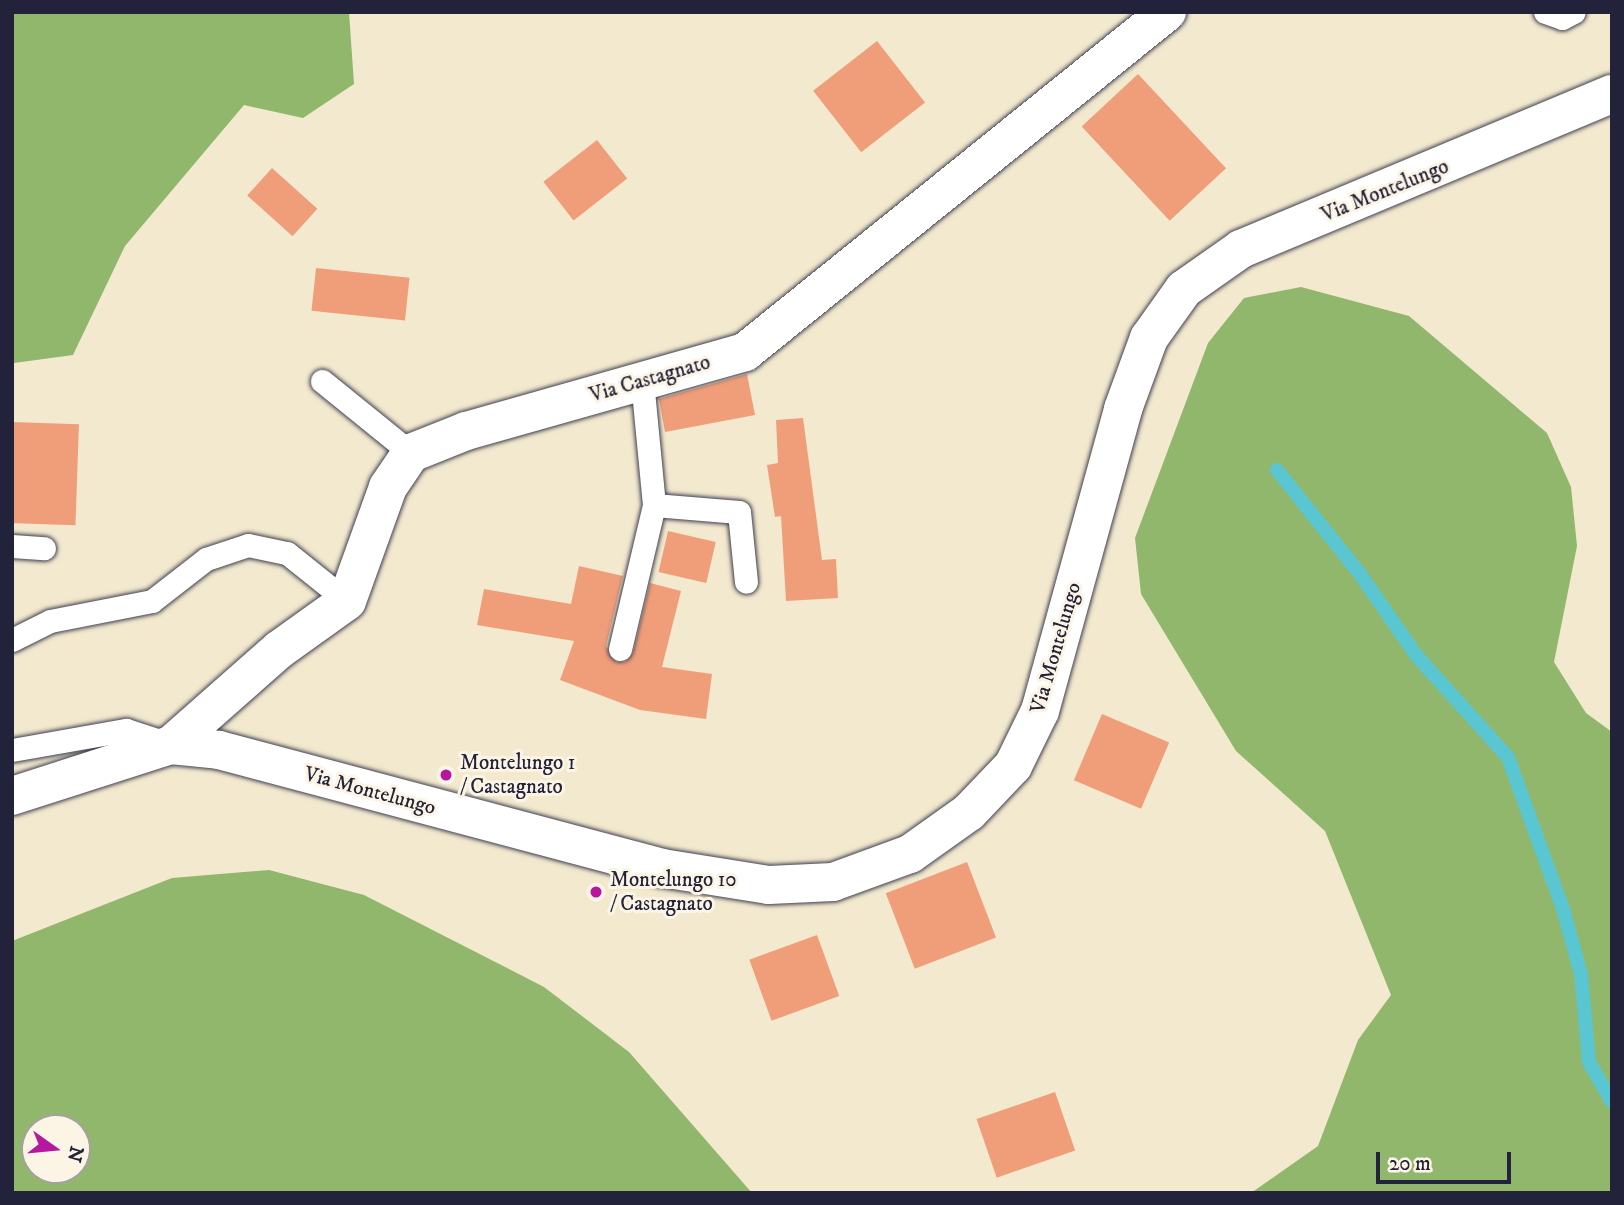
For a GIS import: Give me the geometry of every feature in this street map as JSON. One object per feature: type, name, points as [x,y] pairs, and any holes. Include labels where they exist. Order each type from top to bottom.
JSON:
[{"type":"street","name":"Via Castagnato","points":[[411,453],[466,431],[745,352],[1167,12]]},
{"type":"street","name":"Via Montelungo","points":[[12,796],[172,745],[219,750],[662,868],[769,885],[833,882],[910,854],[969,812],[1013,766],[1040,711],[1124,409],[1149,338],[1184,289],[1241,249],[1612,94]]},
{"type":"street","points":[[172,745],[280,649],[347,601],[388,487],[411,453]]},
{"type":"lane","points":[[1545,12],[1562,18],[1574,12]]},
{"type":"lane","points":[[322,380],[411,453]]},
{"type":"lane","points":[[620,649],[654,505],[642,381]]},
{"type":"lane","points":[[654,505],[739,512],[746,582]]},
{"type":"lane","points":[[12,640],[50,621],[152,601],[206,559],[247,545],[287,553],[347,601]]},
{"type":"lane","points":[[12,546],[44,548]]},
{"type":"lane","name":"Via Montelungo","points":[[12,750],[126,730],[172,745]]},
{"type":"green space","points":[[12,12],[349,12],[354,84],[303,118],[244,105],[125,246],[73,355],[14,363]]},
{"type":"green space","points":[[1301,287],[1409,316],[1547,433],[1571,487],[1577,546],[1554,662],[1586,713],[1612,732],[1612,1193],[1251,1193],[1318,1146],[1358,1040],[1391,995],[1325,831],[1236,751],[1141,594],[1135,538],[1208,343],[1244,298]]},
{"type":"green space","points":[[269,870],[364,895],[544,987],[629,1052],[752,1193],[12,1193],[12,941],[172,878]]},
{"type":"building","points":[[877,41],[925,102],[861,152],[813,91]]},
{"type":"building","points":[[1138,74],[1226,168],[1170,221],[1082,127]]},
{"type":"building","points":[[597,140],[627,179],[574,220],[543,182]]},
{"type":"building","points":[[272,168],[317,209],[293,236],[247,195]]},
{"type":"building","points":[[316,268],[409,278],[405,321],[312,311]]},
{"type":"building","points":[[747,374],[755,415],[665,432],[659,399]]},
{"type":"building","points":[[803,418],[822,560],[836,559],[838,598],[786,601],[781,516],[775,517],[767,465],[778,463],[776,420]]},
{"type":"building","points":[[12,422],[79,424],[75,525],[12,523]]},
{"type":"building","points":[[668,531],[716,542],[706,583],[659,572]]},
{"type":"building","points":[[579,566],[623,576],[606,646],[616,662],[625,662],[633,653],[650,583],[681,591],[662,667],[712,674],[706,719],[640,710],[560,680],[574,641],[477,625],[484,589],[571,604]]},
{"type":"building","points":[[1102,714],[1169,743],[1141,809],[1074,780]]},
{"type":"building","points":[[967,862],[996,938],[915,969],[886,893]]},
{"type":"building","points":[[817,935],[839,996],[772,1021],[749,960]]},
{"type":"building","points":[[1055,1092],[1075,1151],[997,1178],[977,1119]]},
{"type":"waterway","points":[[1277,470],[1360,574],[1416,655],[1508,757],[1564,912],[1581,974],[1589,1062],[1612,1102]]},
{"type":"place","name":"Montelungo 1 / Castagnato","points":[[446,775]]},
{"type":"place","name":"Montelungo 10 / Castagnato","points":[[596,892]]}]
